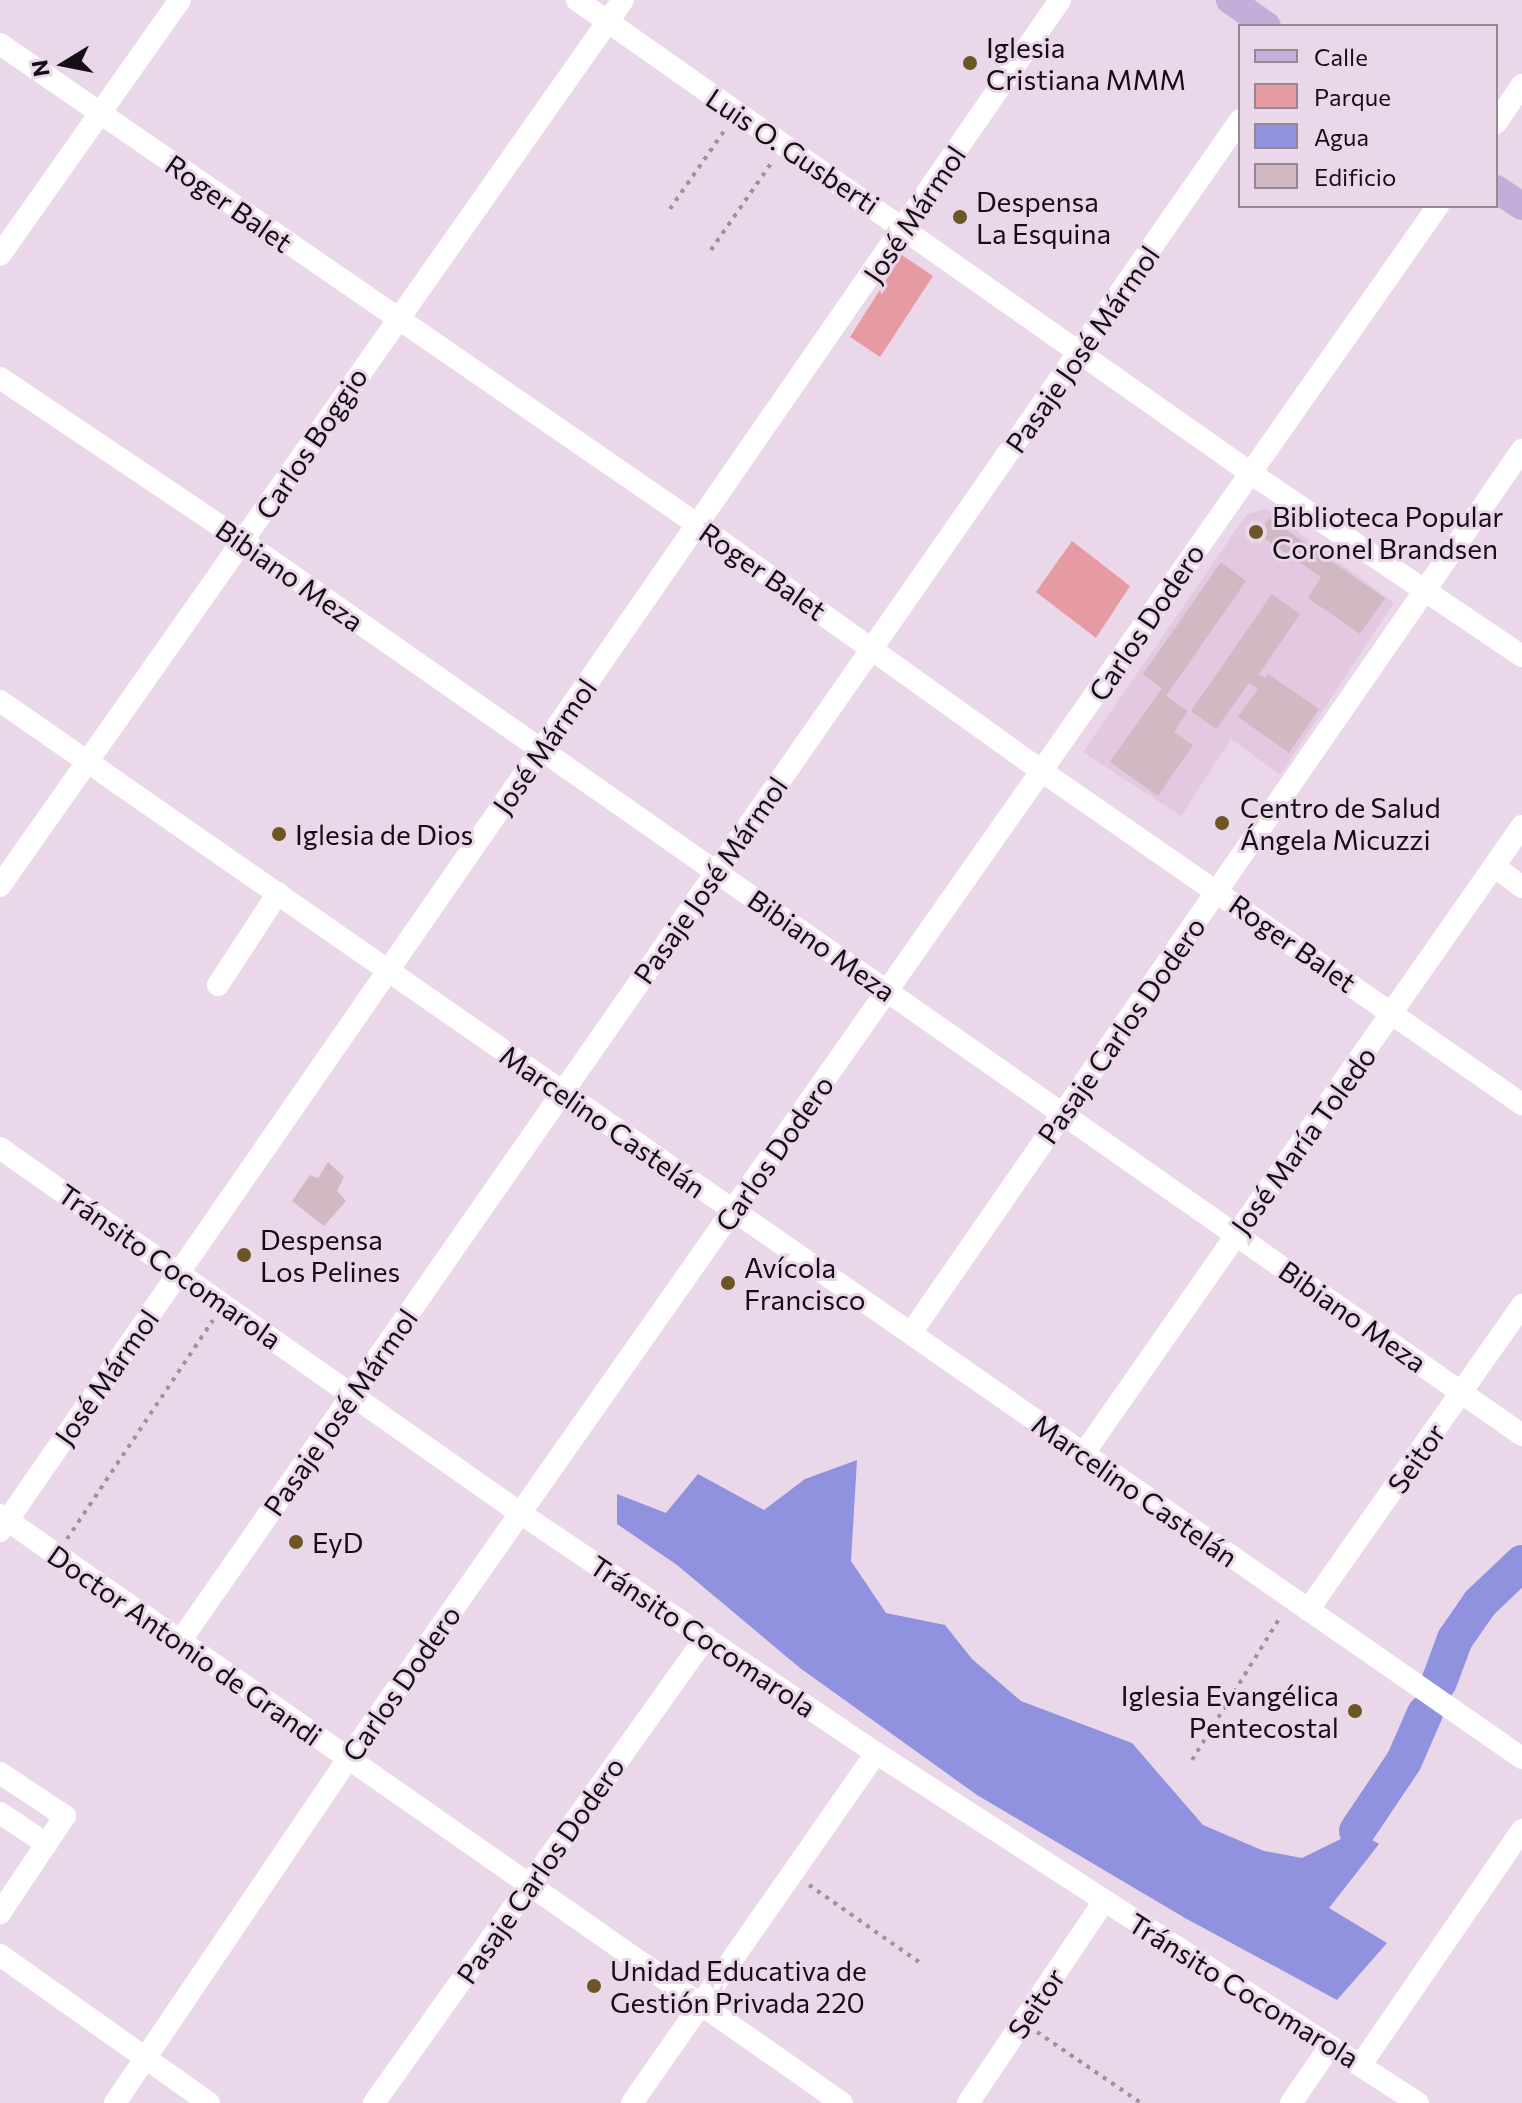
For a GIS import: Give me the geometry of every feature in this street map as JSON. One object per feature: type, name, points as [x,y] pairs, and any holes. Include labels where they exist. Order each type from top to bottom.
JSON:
[{"type":"main road","points":[[1230,0],[1264,24]]},
{"type":"main road","points":[[1498,190],[1522,206]]},
{"type":"street","points":[[0,255],[180,0]]},
{"type":"street","name":"Luis O. Gusberti","points":[[577,0],[906,228],[1249,472],[1522,656]]},
{"type":"street","name":"Carlos Boggio","points":[[0,886],[623,0]]},
{"type":"street","name":"José Mármol","points":[[3,1522],[391,971],[541,749],[906,228],[1060,0]]},
{"type":"street","name":"Roger Balet","points":[[0,44],[698,525],[1043,772],[1219,891],[1522,1104]]},
{"type":"street","points":[[1498,120],[1522,85]]},
{"type":"street","name":"Pasaje José Mármol","points":[[181,1640],[1238,123]]},
{"type":"street","name":"Carlos Dodero","points":[[115,2103],[347,1760],[1437,208]]},
{"type":"street","name":"Bibiano Meza","points":[[0,378],[244,542],[1063,1111],[1522,1435]]},
{"type":"street","name":"Pasaje Carlos Dodero","points":[[911,1333],[1522,450]]},
{"type":"street","name":"Marcelino Castelán","points":[[0,701],[1522,1758]]},
{"type":"street","name":"José María Toledo","points":[[1084,1453],[1522,826]]},
{"type":"street","points":[[1494,866],[1522,887]]},
{"type":"street","points":[[218,985],[278,893]]},
{"type":"street","name":"Tránsito Cocomarola","points":[[0,1148],[354,1393],[520,1513],[876,1753],[1329,2048],[1362,2063],[1418,2103]]},
{"type":"street","name":"Seitor","points":[[1299,1605],[1462,1393],[1522,1305]]},
{"type":"street","name":"Doctor Antonio de Grandi","points":[[3,1522],[57,1554],[347,1760],[842,2103]]},
{"type":"street","name":"Pasaje Carlos Dodero","points":[[374,2103],[706,1637]]},
{"type":"street","points":[[632,2103],[876,1753]]},
{"type":"street","points":[[0,1773],[65,1816],[0,1913]]},
{"type":"street","points":[[0,1813],[47,1844]]},
{"type":"street","points":[[1362,2063],[1522,1830]]},
{"type":"street","name":"Seitor","points":[[968,2103],[1103,1903]]},
{"type":"street","points":[[0,1955],[209,2103]]},
{"type":"street","points":[[1291,2103],[1329,2048]]},
{"type":"path","points":[[670,209],[736,113]]},
{"type":"path","points":[[711,250],[785,144]]},
{"type":"path","points":[[57,1554],[224,1305]]},
{"type":"path","points":[[1192,1760],[1299,1605]]},
{"type":"path","points":[[794,1874],[922,1964]]},
{"type":"path","points":[[1023,2022],[1141,2103]]},
{"type":"shaded area","points":[[1267,509],[1394,603],[1280,775],[1231,739],[1181,816],[1083,752],[1247,514]]},
{"type":"green space","points":[[902,255],[933,276],[880,357],[850,337]]},
{"type":"green space","points":[[1072,541],[1130,586],[1096,638],[1036,592]]},
{"type":"water","points":[[857,1460],[851,1561],[886,1613],[945,1625],[972,1659],[1021,1701],[1132,1743],[1203,1825],[1264,1851],[1302,1858],[1357,1831],[1379,1844],[1329,1908],[1387,1943],[1337,2000],[1185,1918],[977,1795],[800,1668],[677,1565],[617,1524],[617,1494],[666,1513],[698,1474],[764,1510],[805,1479]]},
{"type":"building","points":[[1269,518],[1385,598],[1360,634],[1308,598],[1321,577],[1258,534]]},
{"type":"building","points":[[1221,562],[1246,581],[1166,696],[1188,711],[1174,732],[1193,745],[1158,796],[1110,762],[1162,688],[1143,674]]},
{"type":"building","points":[[1272,594],[1300,614],[1259,674],[1265,678],[1268,674],[1319,709],[1289,753],[1238,717],[1258,689],[1249,683],[1216,729],[1191,711]]},
{"type":"building","points":[[328,1162],[344,1177],[337,1191],[346,1201],[324,1226],[292,1201],[310,1175],[318,1178]]},
{"type":"waterway","points":[[1439,1682],[1455,1639],[1480,1603],[1522,1563]]},
{"type":"waterway","points":[[1357,1831],[1404,1761],[1425,1713]]},
{"type":"place","name":"Iglesia Cristiana MMM","points":[[970,63]]},
{"type":"place","name":"Despensa La Esquina","points":[[960,217]]},
{"type":"place","name":"Biblioteca Popular Coronel Brandsen","points":[[1256,532]]},
{"type":"place","name":"Centro de Salud Ángela Micuzzi","points":[[1222,823]]},
{"type":"place","name":"Iglesia de Dios","points":[[279,834]]},
{"type":"place","name":"Despensa Los Pelines","points":[[244,1255]]},
{"type":"place","name":"Avícola Francisco","points":[[728,1283]]},
{"type":"place","name":"EyD","points":[[296,1542]]},
{"type":"place","name":"Iglesia Evangélica Pentecostal","points":[[1355,1711]]},
{"type":"place","name":"Unidad Educativa de Gestión Privada 220","points":[[594,1986]]}]
